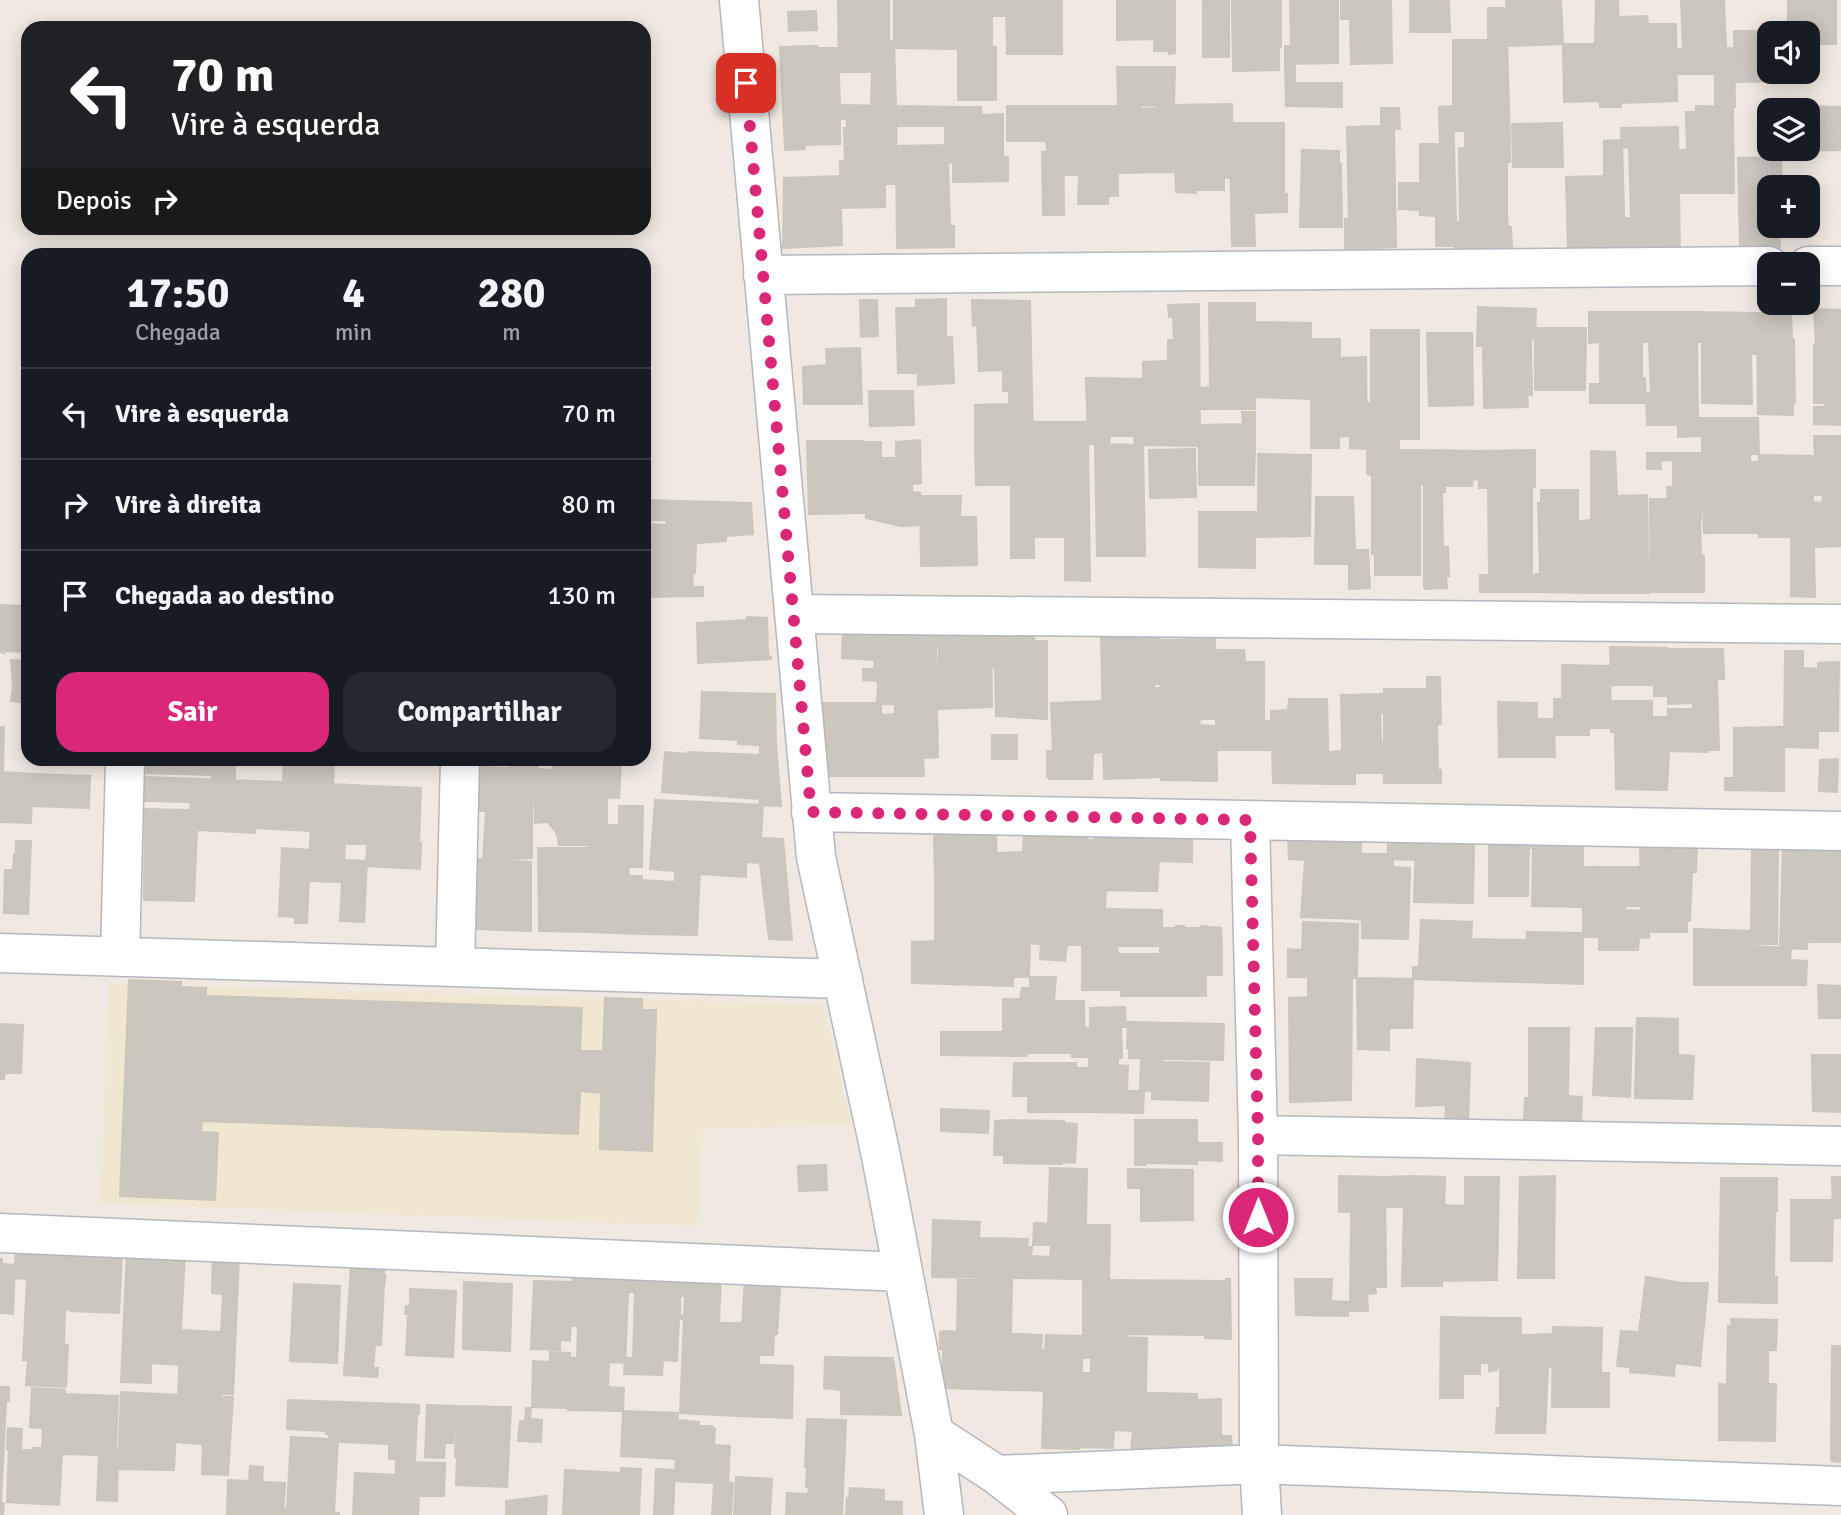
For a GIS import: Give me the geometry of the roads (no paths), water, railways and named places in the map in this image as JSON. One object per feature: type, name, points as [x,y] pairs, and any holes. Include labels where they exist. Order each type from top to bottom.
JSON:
[{"type":"street","points":[[739,0],[816,857],[881,1156],[934,1434],[944,1515]]},
{"type":"street","points":[[763,275],[1757,266]]},
{"type":"street","points":[[1820,266],[1841,266]]},
{"type":"street","points":[[794,614],[1841,624]]},
{"type":"street","points":[[120,957],[125,766]]},
{"type":"street","points":[[455,967],[460,766]]},
{"type":"street","points":[[811,812],[1841,831]]},
{"type":"street","points":[[1250,820],[1258,1135],[1259,1464],[1262,1515]]},
{"type":"street","points":[[0,953],[843,979]]},
{"type":"street","points":[[1258,1135],[1841,1146]]},
{"type":"street","points":[[0,1233],[903,1272]]},
{"type":"street","points":[[934,1434],[997,1475],[1048,1515]]},
{"type":"street","points":[[997,1475],[1259,1464],[1841,1486]]}]
